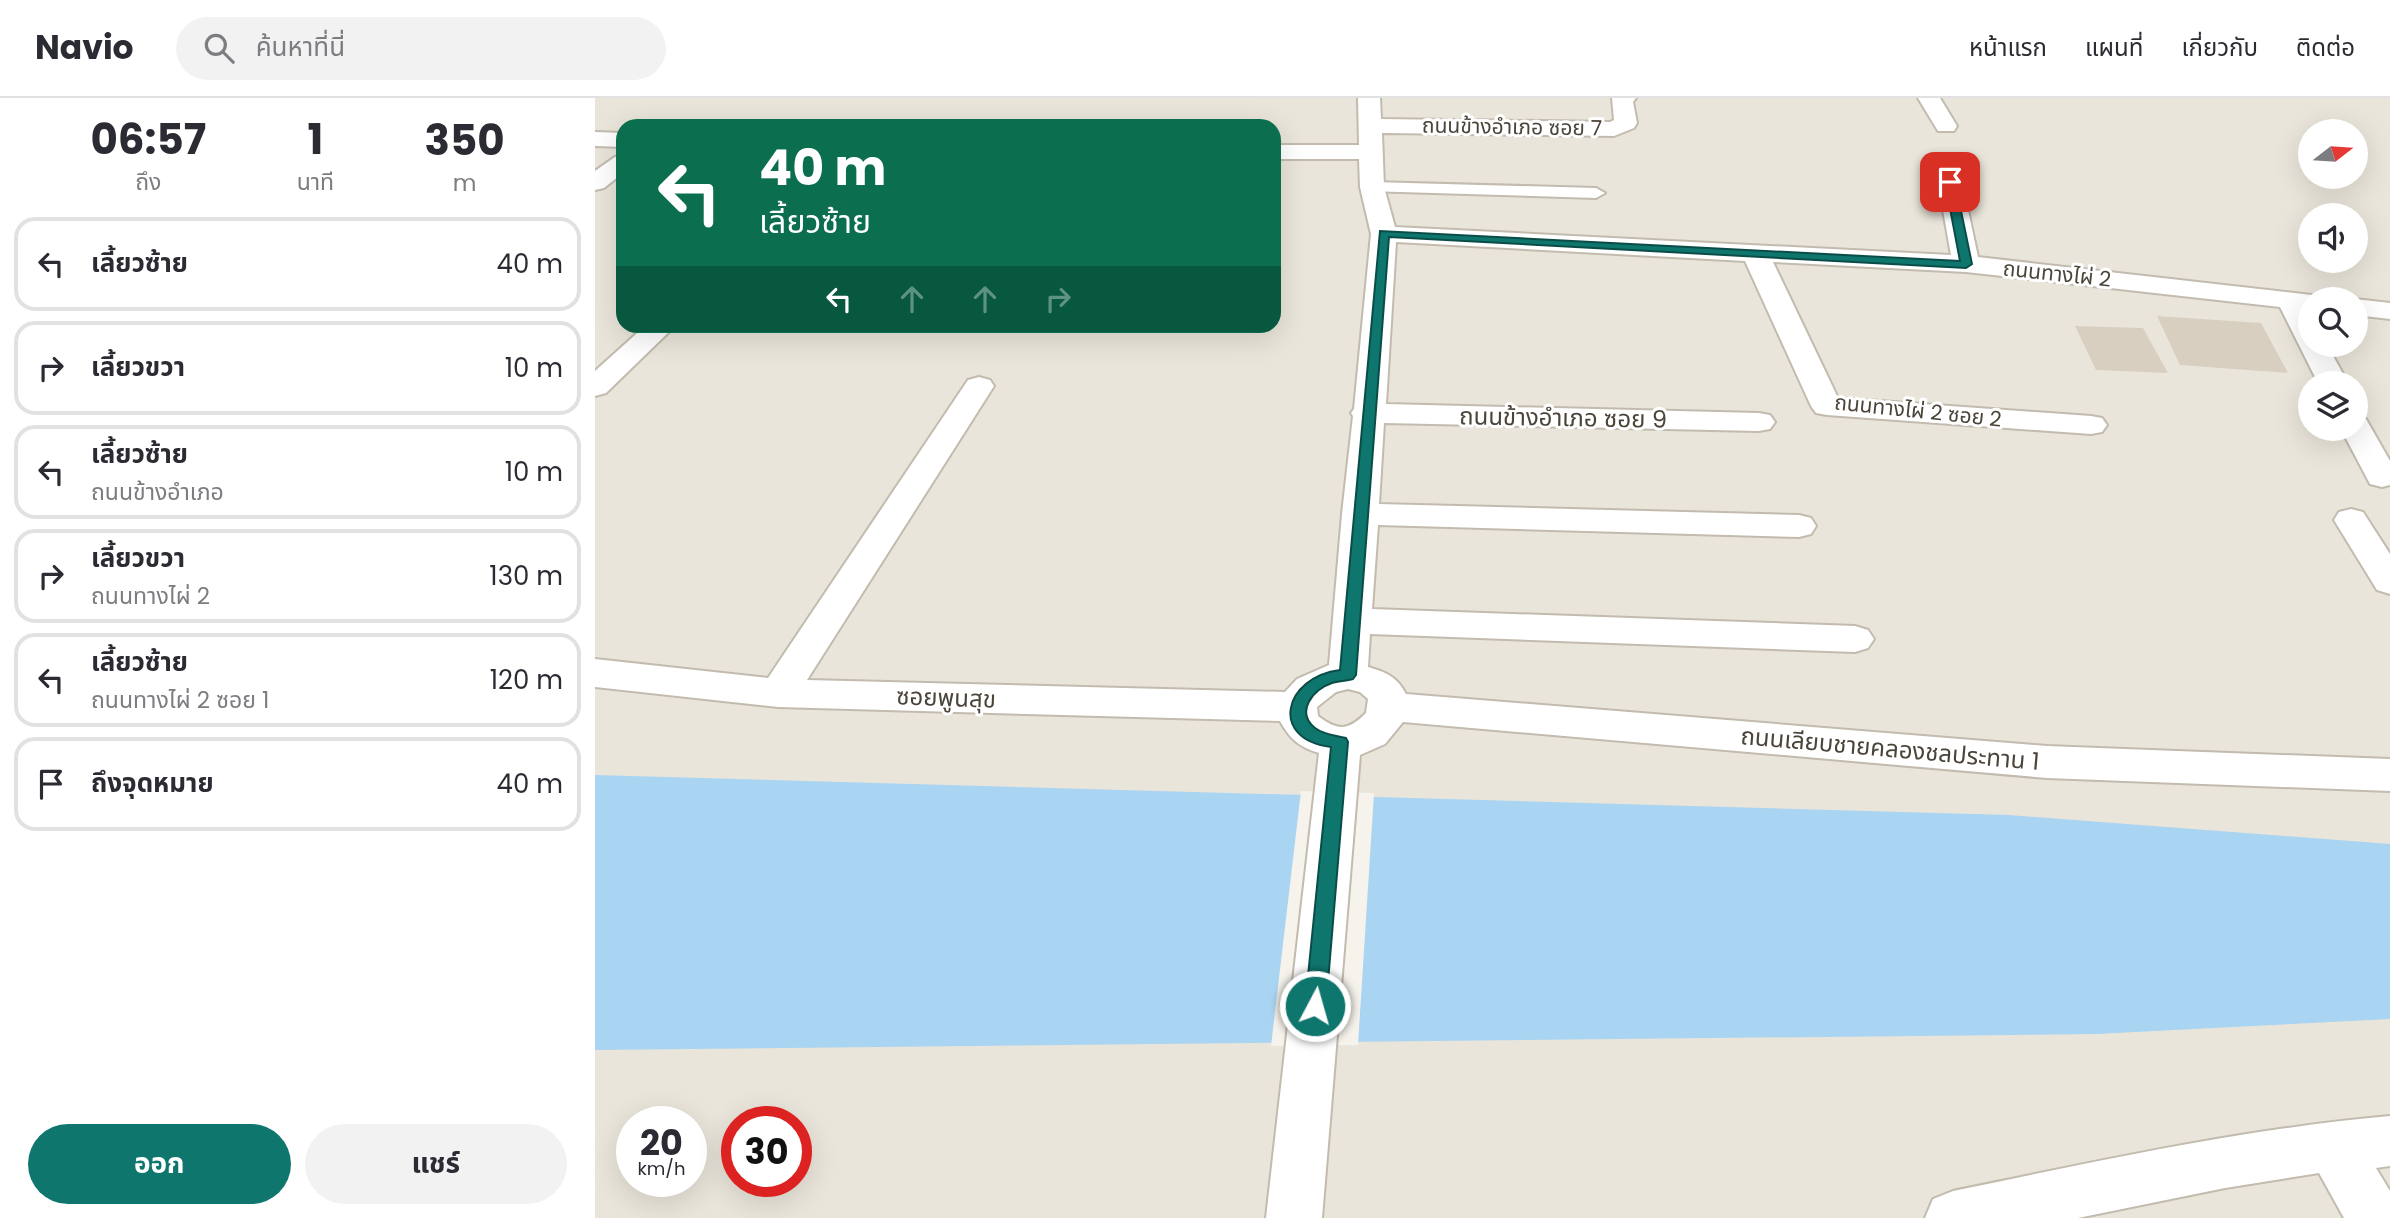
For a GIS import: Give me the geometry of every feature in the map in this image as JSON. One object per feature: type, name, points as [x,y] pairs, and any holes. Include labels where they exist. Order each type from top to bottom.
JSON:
[{"type":"street","points":[[1347,675],[1384,234],[1372,187],[1369,98]]},
{"type":"street","name":"ถนนข้างอำเภอ ซอย 7","points":[[1369,126],[1614,129],[1626,123],[1622,100],[1625,98]]},
{"type":"street","points":[[1929,98],[1946,126]]},
{"type":"street","points":[[595,139],[616,140]]},
{"type":"street","points":[[1281,152],[1370,152]]},
{"type":"street","points":[[595,183],[616,167]]},
{"type":"street","points":[[1950,182],[1966,264]]},
{"type":"street","name":"ถนนทางไผ่ 2","points":[[1384,234],[1966,264],[2298,301]]},
{"type":"street","name":"ถนนทางไผ่ 2 ซอย 2","points":[[1755,253],[1827,406],[2091,425]]},
{"type":"street","points":[[2368,308],[2390,311]]},
{"type":"street","points":[[595,387],[653,333]]},
{"type":"street","points":[[778,693],[979,386]]},
{"type":"street","name":"ถนนข้างอำเภอ ซอย 9","points":[[1367,413],[1759,422]]},
{"type":"street","points":[[2363,441],[2382,477]]},
{"type":"street","points":[[1359,514],[1798,526]]},
{"type":"street","points":[[2351,520],[2390,582]]},
{"type":"street","points":[[1351,621],[1855,639]]},
{"type":"street","name":"ซอยพูนสุข","points":[[595,673],[778,693],[1297,707]]},
{"type":"street","points":[[1294,1218],[1339,755],[1359,739],[1375,732],[1385,721],[1391,707],[1388,695],[1379,684],[1365,677],[1329,677],[1314,684],[1303,695],[1297,707],[1299,721],[1308,732],[1339,755]]},
{"type":"street","name":"ถนนเลียบชายคลองชลประทาน 1","points":[[1391,707],[2047,762],[2390,775]]},
{"type":"street","points":[[1954,1218],[2201,1166],[2332,1145],[2390,1141]]},
{"type":"street","points":[[2332,1145],[2375,1218]]},
{"type":"lane","points":[[1372,187],[1596,193]]},
{"type":"shaded area","points":[[595,98],[2390,98],[2390,1218],[595,1218]]},
{"type":"water","points":[[595,775],[2009,815],[2390,844],[2390,1019],[2096,1034],[595,1050]]},
{"type":"pier","points":[[1301,791],[1374,793],[1358,1045],[1271,1046]]},
{"type":"building","points":[[2157,316],[2261,323],[2288,373],[2180,365]]},
{"type":"building","points":[[2075,326],[2143,328],[2168,373],[2096,370]]},
{"type":"route","points":[[1315,1006],[1340,742],[1322,740],[1308,732],[1299,721],[1297,707],[1303,695],[1314,684],[1329,677],[1347,675],[1384,234],[1966,264],[1950,182]]}]
